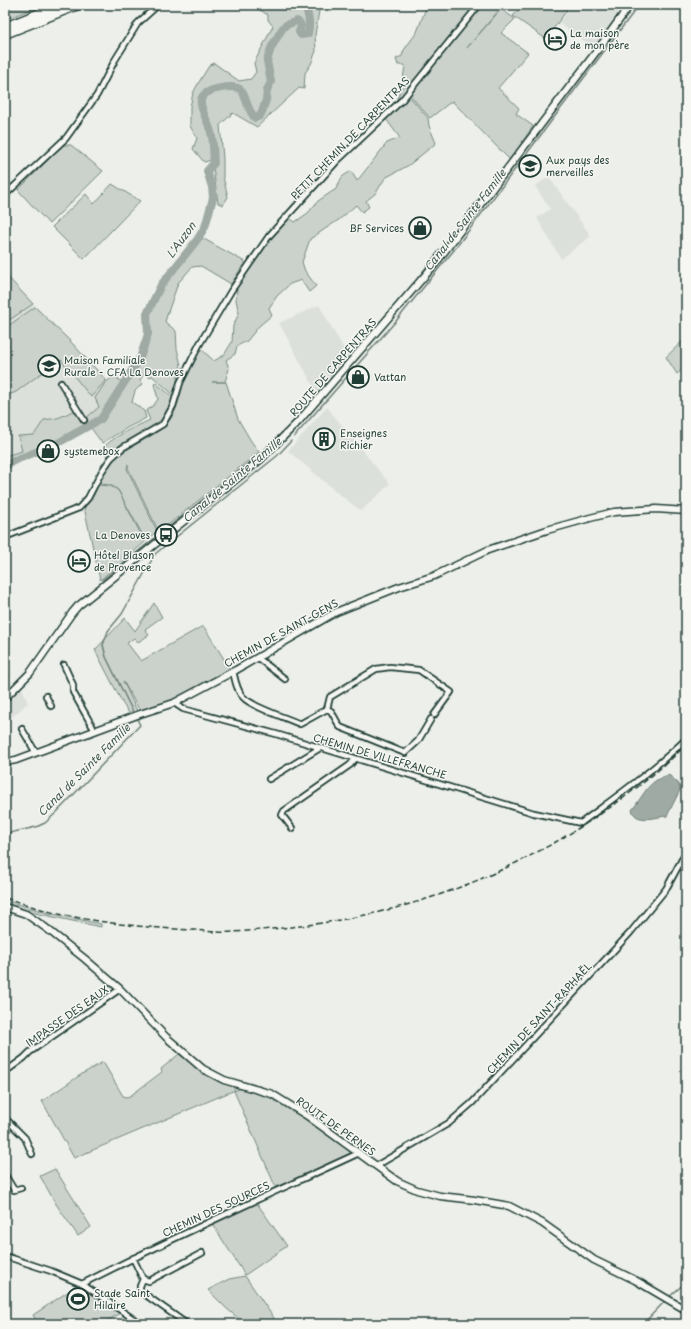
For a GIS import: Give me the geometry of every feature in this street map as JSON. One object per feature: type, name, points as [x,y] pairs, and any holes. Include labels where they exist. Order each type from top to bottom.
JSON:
[{"type":"highway","points":[[5,27],[60,5]]},
{"type":"highway","points":[[5,34],[78,5]]},
{"type":"street","points":[[5,195],[66,138],[97,95],[115,60],[138,23],[158,5]]},
{"type":"street","name":"PETIT CHEMIN DE CARPENTRAS","points":[[5,538],[79,508],[88,498],[102,471],[111,458],[122,448],[163,424],[172,406],[180,383],[199,345],[231,291],[268,236],[338,160],[402,100],[479,5]]},
{"type":"street","name":"ROUTE DE CARPENTRAS","points":[[5,698],[30,673],[72,613],[82,603],[260,460],[298,422],[435,264],[630,5]]},
{"type":"street","points":[[61,383],[84,420]]},
{"type":"street","name":"CHEMIN DE SAINT-GENS","points":[[5,762],[16,760],[174,703],[258,658],[336,612],[399,587],[434,576],[488,550],[575,522],[614,512],[656,510],[686,511]]},
{"type":"street","points":[[258,658],[285,679]]},
{"type":"street","points":[[64,665],[73,685],[73,692],[95,731]]},
{"type":"street","points":[[233,671],[238,689],[244,698],[256,705],[300,724],[327,710],[330,697],[376,669],[390,668],[420,670],[451,692],[418,741],[404,753],[340,727],[331,711],[327,710]]},
{"type":"street","points":[[46,696],[51,706]]},
{"type":"street","name":"CHEMIN DE VILLEFRANCHE","points":[[174,703],[183,710],[276,734],[534,812],[581,823],[640,780],[686,739]]},
{"type":"street","points":[[22,729],[36,753]]},
{"type":"street","points":[[269,779],[320,748]]},
{"type":"street","points":[[292,828],[282,814],[284,811],[350,765],[355,759]]},
{"type":"street","name":"CHEMIN DE SAINT-RAPHAËL","points":[[376,1166],[449,1123],[472,1103],[630,933],[666,889],[686,852]]},
{"type":"street","name":"ROUTE DE PERNES","points":[[5,907],[26,914],[85,959],[120,989],[166,1037],[203,1069],[224,1080],[272,1094],[309,1117],[397,1181],[417,1190],[440,1196],[509,1206],[542,1223],[594,1260],[635,1280],[686,1310]]},
{"type":"street","name":"IMPASSE DES EAUX","points":[[5,1072],[30,1052],[120,989]]},
{"type":"street","points":[[5,1118],[25,1138],[32,1154]]},
{"type":"street","name":"CHEMIN DES SOURCES","points":[[82,1284],[216,1218],[359,1153]]},
{"type":"street","points":[[5,1176],[14,1190],[21,1188]]},
{"type":"street","points":[[133,1258],[143,1279],[149,1281],[202,1253]]},
{"type":"street","points":[[5,1256],[51,1271],[82,1284],[137,1323]]},
{"type":"street","points":[[143,1279],[140,1286],[140,1292],[187,1324]]},
{"type":"shaded area","points":[[5,5],[42,5],[9,18],[5,16]]},
{"type":"shaded area","points":[[252,5],[320,5],[315,35],[316,51],[311,64],[305,73],[304,89],[299,88],[257,127],[233,113],[220,125],[223,177],[228,197],[223,205],[218,203],[212,160],[204,162],[193,149],[197,138],[190,126],[190,107],[193,93],[199,82],[209,66],[214,63],[239,81],[251,79],[256,72],[254,63],[273,26],[268,20],[268,15]]},
{"type":"shaded area","points":[[427,5],[492,5],[499,10],[467,48],[501,9],[515,19],[501,33],[528,53],[498,88],[519,108],[516,114],[533,126],[510,160],[452,101],[430,118],[410,95],[406,93],[395,103],[402,87],[405,65],[398,65],[396,59],[402,56],[404,50],[417,32]]},
{"type":"shaded area","points":[[522,5],[559,5],[567,10],[546,39],[513,16]]},
{"type":"shaded area","points":[[562,5],[626,5],[594,48],[559,23],[569,10]]},
{"type":"shaded area","points":[[409,96],[428,118],[429,126],[436,143],[409,165],[385,178],[376,193],[366,201],[369,207],[362,212],[356,205],[340,219],[310,239],[302,262],[305,271],[316,286],[309,292],[301,280],[290,284],[277,296],[269,308],[272,315],[259,326],[247,341],[237,346],[235,354],[226,360],[229,369],[225,382],[238,419],[259,452],[159,532],[128,468],[128,464],[127,469],[157,531],[146,541],[118,490],[111,485],[99,484],[105,471],[120,454],[160,430],[169,421],[178,405],[188,369],[200,348],[214,361],[224,355],[232,342],[233,326],[239,313],[236,300],[237,288],[244,273],[268,239],[288,217],[295,222],[308,213],[318,201],[336,189],[342,177],[351,171],[357,181],[387,143],[400,138],[386,119]]},
{"type":"shaded area","points":[[63,145],[71,145],[103,171],[49,224],[18,190]]},
{"type":"shaded area","points":[[549,177],[591,236],[561,259],[537,218],[550,209],[535,186]]},
{"type":"shaded area","points":[[112,184],[140,201],[84,259],[52,227],[86,194],[94,204]]},
{"type":"shaded area","points":[[199,238],[204,239],[245,262],[231,284],[201,266],[192,267],[178,283],[165,322],[176,331],[177,349],[181,365],[175,396],[152,376],[149,377],[144,374],[140,380],[143,383],[135,391],[132,402],[144,411],[146,418],[102,443],[91,428],[60,445],[15,461],[10,467],[5,468],[5,456],[22,451],[18,436],[34,435],[44,420],[58,418],[74,411],[79,412],[86,418],[99,407],[95,398],[105,383],[114,376],[126,385],[142,360],[150,335],[149,315],[163,287]]},
{"type":"shaded area","name":"Maison Familiale Rurale - CFA La Denoves","points":[[5,274],[108,381],[99,407],[86,419],[71,411],[59,418],[44,420],[34,435],[18,436],[22,451],[5,456]]},
{"type":"shaded area","points":[[5,274],[33,304],[5,323]]},
{"type":"shaded area","points":[[319,305],[349,358],[318,395],[279,323]]},
{"type":"shaded area","points":[[35,307],[71,342],[106,380],[91,397],[61,360],[16,392],[11,394],[5,391],[5,328]]},
{"type":"shaded area","points":[[686,338],[686,366],[677,374],[666,357]]},
{"type":"shaded area","points":[[156,383],[174,398],[171,407],[161,420],[125,443],[108,457],[102,449],[107,444],[124,432],[150,420],[146,411],[154,405],[158,399],[154,384]]},
{"type":"shaded area","points":[[327,407],[390,484],[361,511],[288,451]]},
{"type":"shaded area","points":[[98,485],[110,486],[118,490],[145,542],[100,580],[84,507],[91,500]]},
{"type":"shaded area","points":[[154,603],[162,617],[145,629],[149,635],[138,642],[134,638],[127,643],[141,661],[201,627],[204,627],[229,669],[172,700],[140,711],[123,681],[137,711],[131,716],[123,704],[95,650],[125,618],[135,631]]},
{"type":"shaded area","points":[[22,688],[28,703],[5,723],[5,702]]},
{"type":"shaded area","points":[[669,775],[679,784],[680,790],[667,816],[647,819],[638,817],[634,814],[632,810],[651,784],[662,777]]},
{"type":"shaded area","points":[[5,900],[44,912],[101,924],[101,927],[30,912],[5,904]]},
{"type":"shaded area","points":[[179,1054],[199,1070],[218,1081],[232,1085],[235,1090],[74,1158],[42,1101],[82,1074],[103,1062],[123,1096],[130,1096],[162,1072],[161,1069]]},
{"type":"shaded area","points":[[244,1087],[266,1095],[278,1102],[322,1130],[353,1153],[276,1188],[234,1091]]},
{"type":"shaded area","points":[[55,1169],[91,1227],[78,1236],[56,1204],[40,1176]]},
{"type":"shaded area","points":[[256,1202],[287,1246],[245,1275],[211,1222]]},
{"type":"shaded area","points":[[245,1276],[278,1324],[245,1324],[208,1290],[229,1279]]},
{"type":"shaded area","name":"Stade Saint Hilaire","points":[[78,1285],[120,1313],[102,1324],[33,1324],[37,1322],[33,1315]]},
{"type":"waterway","name":"L'Auzon","points":[[5,467],[13,461],[56,444],[101,419],[140,358],[148,334],[147,314],[161,285],[197,240],[205,227],[213,198],[212,187],[207,171],[214,163],[212,136],[201,104],[201,99],[204,94],[211,91],[226,87],[237,88],[243,92],[252,115],[255,118],[260,116],[266,100],[267,90],[271,82],[267,61],[271,48],[286,25],[297,21],[301,26],[299,32],[301,35],[308,34],[309,20],[304,5]]},
{"type":"waterway","name":"Canal de Sainte Famille","points":[[294,437],[396,321],[454,250],[639,5]]},
{"type":"waterway","points":[[350,357],[415,282],[482,195]]},
{"type":"waterway","points":[[308,415],[336,383]]},
{"type":"waterway","points":[[288,428],[316,396]]},
{"type":"waterway","points":[[265,449],[284,431]]},
{"type":"waterway","name":"Canal de Sainte Famille","points":[[134,714],[106,657],[103,645],[108,631],[122,614],[155,554],[277,456],[291,441]]},
{"type":"waterway","points":[[102,580],[261,453]]},
{"type":"waterway","name":"Canal de Sainte Famille","points":[[5,834],[36,827],[45,823],[140,725],[136,717]]},
{"type":"waterway","points":[[668,1298],[686,1282]]},
{"type":"waterway","points":[[672,1298],[686,1306]]},
{"type":"waterway","points":[[643,1324],[665,1301]]},
{"type":"railway","points":[[5,898],[69,916],[100,921],[146,927],[218,932],[252,931],[290,927],[327,922],[383,911],[424,900],[465,885],[506,868],[545,848],[620,801],[654,774],[686,745]]},
{"type":"place","name":"La maison de mon père","points":[[555,39]]},
{"type":"place","name":"Aux pays des merveilles","points":[[530,166]]},
{"type":"place","name":"BF Services","points":[[420,228]]},
{"type":"place","name":"Maison Familiale Rurale - CFA La Denoves","points":[[49,366]]},
{"type":"place","name":"Vattan","points":[[358,377]]},
{"type":"place","name":"Enseignes Richier","points":[[324,439]]},
{"type":"place","name":"systemebox","points":[[48,451]]},
{"type":"place","name":"La Denoves","points":[[166,535]]},
{"type":"place","name":"Hôtel Blason de Provence","points":[[79,561]]},
{"type":"place","name":"Stade Saint Hilaire","points":[[78,1299]]}]
